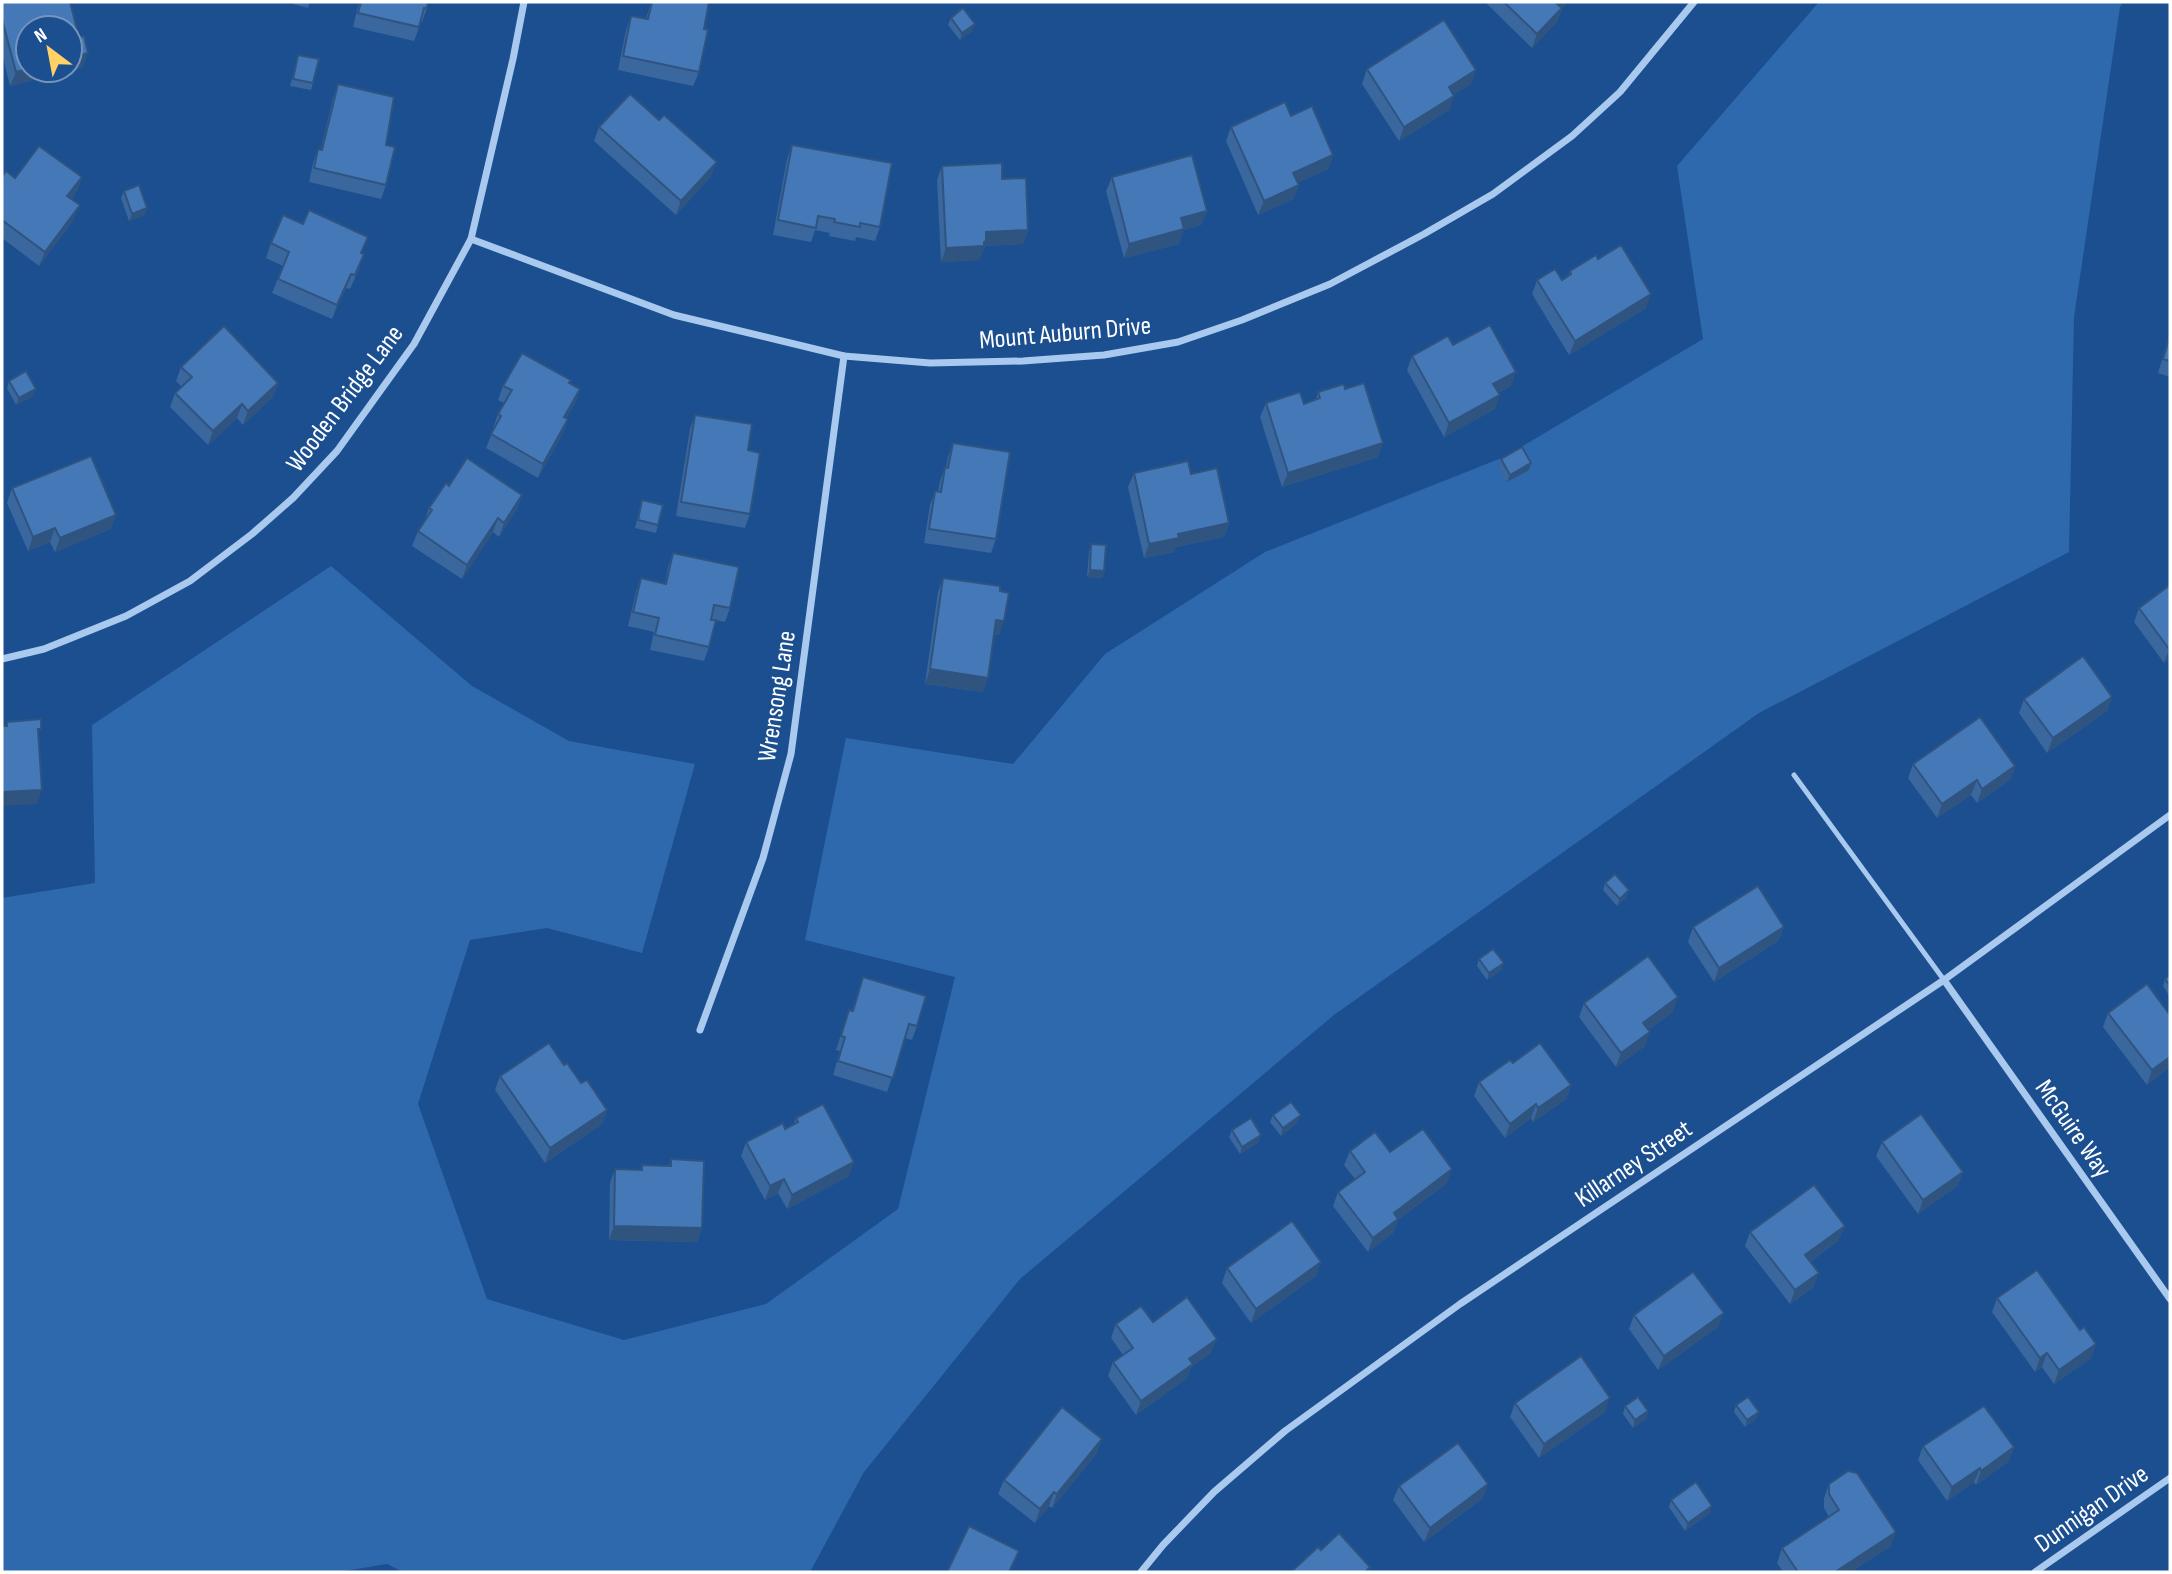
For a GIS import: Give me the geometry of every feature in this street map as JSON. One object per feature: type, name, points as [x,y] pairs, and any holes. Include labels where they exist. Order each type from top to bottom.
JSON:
[{"type":"street","name":"Wooden Bridge Lane","points":[[2,659],[44,649],[126,616],[190,581],[252,534],[293,498],[337,451],[414,344],[471,239],[524,2]]},
{"type":"street","name":"Mount Auburn Drive","points":[[471,239],[674,315],[844,356],[930,363],[1023,361],[1104,355],[1178,342],[1242,320],[1330,284],[1493,194],[1572,136],[1620,92],[1694,2]]},
{"type":"street","name":"Wrensong Lane","points":[[700,1030],[764,859],[791,754],[844,356]]},
{"type":"street","name":"Killarney Street","points":[[1141,1572],[1214,1492],[1284,1431],[1460,1304],[1944,980],[2170,815]]},
{"type":"street","name":"McGuire Way","points":[[1944,980],[2170,1299]]},
{"type":"street","name":"Dunnigan Drive","points":[[2035,1572],[2170,1478]]},
{"type":"lane","points":[[1794,775],[1944,980]]},
{"type":"shaded area","points":[[1819,2],[2123,2],[2120,7],[2074,317],[2069,552],[1759,713],[1334,1015],[1020,1279],[864,1472],[810,1572],[403,1572],[387,1564],[339,1572],[2,1572],[2,898],[95,883],[92,725],[331,566],[472,686],[569,741],[695,764],[642,953],[547,928],[470,940],[418,1104],[487,1299],[624,1340],[766,1304],[898,1209],[955,977],[805,940],[846,738],[1013,764],[1105,654],[1265,552],[1504,457],[1703,339],[1677,166]]},
{"type":"building","points":[[2,2],[70,2],[73,14],[14,14],[14,64],[2,19]]},
{"type":"building","points":[[361,2],[428,2],[419,27],[358,13]]},
{"type":"building","points":[[652,2],[709,2],[704,29],[708,30],[699,72],[623,56],[631,16],[648,19]]},
{"type":"building","points":[[1504,2],[1559,2],[1557,4],[1562,8],[1537,34]]},
{"type":"building","points":[[963,8],[975,24],[962,33],[951,18]]},
{"type":"building","points":[[1444,20],[1476,70],[1449,87],[1454,96],[1404,127],[1367,69]]},
{"type":"building","points":[[84,36],[88,53],[84,54]]},
{"type":"building","points":[[298,55],[319,59],[313,83],[293,79]]},
{"type":"building","points":[[338,84],[394,97],[386,145],[395,147],[386,185],[314,168],[318,149],[322,150]]},
{"type":"building","points":[[630,94],[659,120],[664,115],[717,162],[681,201],[599,127]]},
{"type":"building","points":[[1285,102],[1291,116],[1312,106],[1333,155],[1293,173],[1299,185],[1264,201],[1231,127]]},
{"type":"building","points":[[792,145],[892,163],[880,227],[860,223],[860,227],[818,216],[816,228],[778,220]]},
{"type":"building","points":[[39,146],[82,177],[67,196],[80,205],[45,252],[2,220],[2,177],[6,171],[15,178]]},
{"type":"building","points":[[1192,155],[1207,211],[1181,218],[1184,229],[1129,244],[1112,177]]},
{"type":"building","points":[[1002,163],[1002,179],[1026,178],[1028,230],[986,232],[984,246],[946,248],[942,166]]},
{"type":"building","points":[[139,185],[147,208],[132,214],[124,191]]},
{"type":"building","points":[[309,210],[368,237],[355,275],[351,274],[337,305],[278,279],[289,252],[271,243],[283,215],[303,224]]},
{"type":"building","points":[[1621,245],[1651,294],[1575,341],[1537,280],[1555,269],[1562,280],[1571,274],[1570,271],[1596,255],[1598,259]]},
{"type":"building","points":[[1490,325],[1516,372],[1493,384],[1500,395],[1449,423],[1412,356],[1448,336],[1453,345]]},
{"type":"building","points":[[224,326],[278,383],[248,411],[242,404],[213,431],[175,393],[192,377],[181,367]]},
{"type":"building","points":[[2170,336],[2170,361],[2163,359]]},
{"type":"building","points":[[522,353],[571,380],[569,383],[580,389],[564,417],[568,419],[543,464],[491,434],[501,416],[498,414],[512,390],[503,386]]},
{"type":"building","points":[[26,371],[36,389],[19,398],[9,381]]},
{"type":"building","points":[[1364,383],[1383,443],[1288,473],[1266,403],[1300,392],[1304,404],[1320,398],[1318,392],[1344,384],[1345,389]]},
{"type":"building","points":[[695,415],[752,424],[748,450],[760,453],[750,514],[681,502]]},
{"type":"building","points":[[953,443],[1010,452],[996,539],[929,529],[935,491],[941,492]]},
{"type":"building","points":[[1522,447],[1531,463],[1510,475],[1501,459]]},
{"type":"building","points":[[91,456],[116,515],[60,538],[55,528],[33,537],[12,488]]},
{"type":"building","points":[[467,458],[522,495],[504,523],[498,518],[467,565],[418,531],[432,510],[429,508],[446,483],[449,486]]},
{"type":"building","points":[[1188,461],[1191,474],[1217,468],[1229,523],[1178,534],[1179,538],[1149,544],[1134,473]]},
{"type":"building","points":[[642,500],[663,505],[658,525],[638,520]]},
{"type":"building","points":[[1091,544],[1106,545],[1104,571],[1090,570]]},
{"type":"building","points":[[673,553],[739,567],[730,608],[714,605],[711,620],[716,620],[709,647],[655,635],[659,618],[633,612],[641,578],[666,584]]},
{"type":"building","points":[[943,578],[1000,586],[1000,591],[1009,593],[1004,621],[996,620],[988,678],[930,669]]},
{"type":"building","points":[[2170,585],[2170,648],[2169,649],[2139,608]]},
{"type":"building","points":[[2083,656],[2112,697],[2053,738],[2024,699]]},
{"type":"building","points":[[1980,717],[2015,766],[1982,789],[1977,780],[1942,804],[1913,764]]},
{"type":"building","points":[[41,719],[41,729],[38,729],[42,790],[2,792],[2,726],[7,726],[7,722]]},
{"type":"building","points":[[1615,874],[1629,890],[1620,899],[1605,883]]},
{"type":"building","points":[[1758,886],[1784,927],[1719,968],[1693,927]]},
{"type":"building","points":[[1493,949],[1504,963],[1489,973],[1479,959]]},
{"type":"building","points":[[1648,956],[1678,997],[1643,1023],[1650,1032],[1621,1053],[1584,1003]]},
{"type":"building","points":[[863,977],[926,996],[917,1026],[909,1024],[893,1078],[838,1061],[845,1037],[841,1036],[849,1010],[853,1011]]},
{"type":"building","points":[[2147,984],[2170,1015],[2170,1057],[2152,1070],[2108,1013]]},
{"type":"building","points":[[549,1043],[581,1083],[587,1080],[607,1110],[550,1148],[500,1076]]},
{"type":"building","points":[[1540,1043],[1571,1085],[1538,1108],[1536,1104],[1510,1124],[1479,1082],[1510,1060],[1513,1063]]},
{"type":"building","points":[[1291,1102],[1301,1115],[1283,1128],[1273,1115]]},
{"type":"building","points":[[823,1104],[854,1162],[792,1195],[784,1179],[770,1186],[746,1142],[783,1123],[785,1129],[798,1122],[796,1118]]},
{"type":"building","points":[[1921,1114],[1963,1172],[1923,1200],[1882,1142]]},
{"type":"building","points":[[1251,1118],[1261,1135],[1242,1147],[1232,1130]]},
{"type":"building","points":[[1423,1129],[1452,1169],[1394,1213],[1398,1219],[1373,1238],[1338,1192],[1365,1172],[1350,1151],[1375,1132],[1390,1152]]},
{"type":"building","points":[[671,1159],[704,1161],[702,1228],[614,1226],[615,1169],[642,1170],[642,1165],[671,1166]]},
{"type":"building","points":[[1814,1185],[1845,1226],[1805,1255],[1819,1273],[1795,1290],[1750,1232]]},
{"type":"building","points":[[1292,1221],[1321,1262],[1256,1309],[1227,1268]]},
{"type":"building","points":[[2037,1270],[2080,1330],[2084,1327],[2096,1344],[2059,1370],[2047,1353],[2040,1358],[1997,1298]]},
{"type":"building","points":[[1693,1272],[1724,1313],[1664,1356],[1634,1315]]},
{"type":"building","points":[[1187,1297],[1217,1339],[1189,1359],[1193,1364],[1141,1401],[1113,1362],[1133,1348],[1116,1324],[1141,1306],[1153,1322]]},
{"type":"building","points":[[1581,1356],[1610,1398],[1544,1444],[1515,1403]]},
{"type":"building","points":[[1638,1397],[1648,1411],[1635,1420],[1625,1406]]},
{"type":"building","points":[[1748,1397],[1759,1412],[1747,1420],[1736,1405]]},
{"type":"building","points":[[1984,1406],[2014,1447],[1981,1471],[1980,1468],[1952,1487],[1923,1446]]},
{"type":"building","points":[[1062,1407],[1102,1439],[1057,1494],[1054,1492],[1040,1509],[1004,1480]]},
{"type":"building","points":[[1458,1443],[1488,1484],[1430,1528],[1399,1486]]},
{"type":"building","points":[[1848,1471],[1857,1473],[1896,1532],[1835,1572],[1798,1572],[1782,1548],[1839,1510],[1829,1494],[1829,1484]]},
{"type":"building","points":[[1696,1482],[1712,1506],[1688,1523],[1671,1500]]},
{"type":"building","points":[[969,1526],[1019,1551],[1009,1572],[947,1572]]},
{"type":"building","points":[[1339,1533],[1370,1567],[1365,1572],[1291,1572],[1318,1547],[1321,1550]]}]
